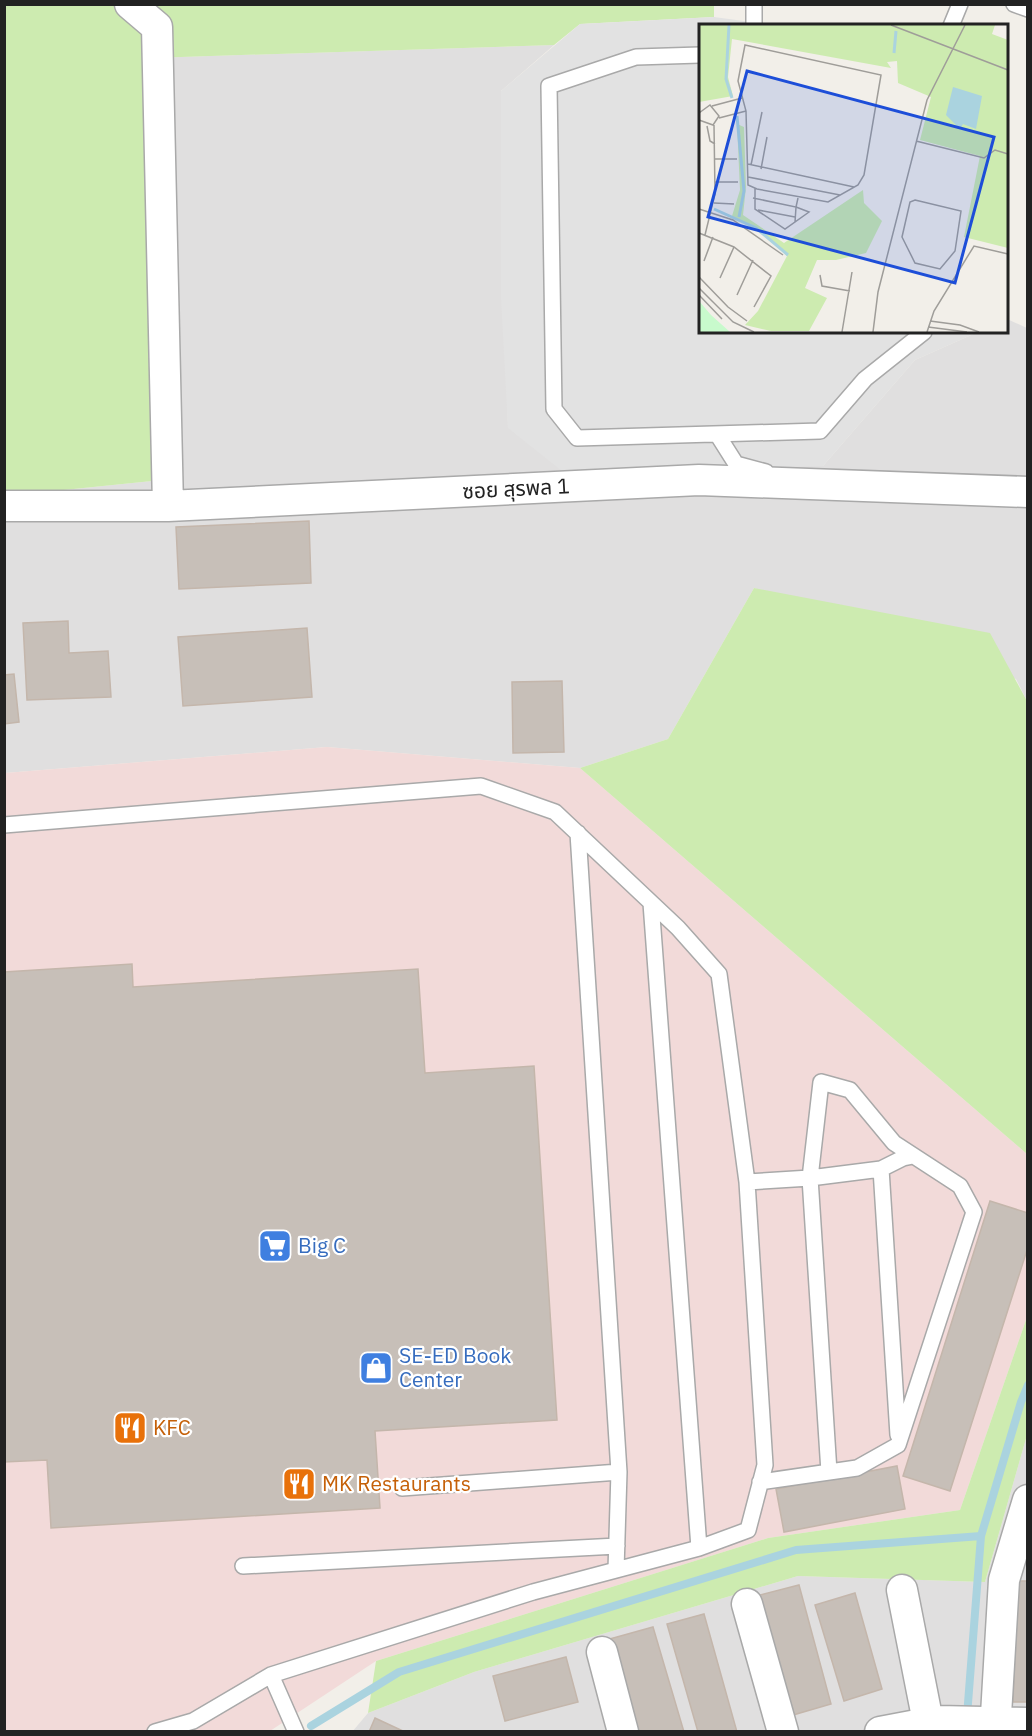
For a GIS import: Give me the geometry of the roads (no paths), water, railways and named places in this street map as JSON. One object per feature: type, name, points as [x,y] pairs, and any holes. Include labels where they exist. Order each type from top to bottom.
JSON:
[{"type":"street","points":[[130,4],[157,27],[168,506]]},
{"type":"street","name":"ซอย สุรพล 1","points":[[4,506],[168,506],[699,480],[1028,492]]},
{"type":"street","points":[[991,1725],[1004,1580],[1028,1500]]},
{"type":"street","points":[[902,1590],[933,1722]]},
{"type":"street","points":[[747,1604],[783,1731]]},
{"type":"street","points":[[602,1652],[623,1731]]},
{"type":"street","points":[[880,1731],[933,1722],[991,1725],[1028,1723]]},
{"type":"lane","points":[[754,4],[754,24]]},
{"type":"lane","points":[[952,24],[960,4]]},
{"type":"lane","points":[[1014,4],[1028,9]]},
{"type":"lane","points":[[699,55],[636,57],[549,86],[554,409],[577,438],[820,432],[865,379],[923,333]]},
{"type":"lane","points":[[717,434],[736,464],[808,484]]},
{"type":"lane","points":[[4,825],[481,786],[555,812],[678,928],[719,974],[747,1182],[765,1465],[748,1530],[699,1548],[533,1592],[272,1675],[196,1726],[155,1731]]},
{"type":"lane","points":[[578,833],[619,1472],[616,1570]]},
{"type":"lane","points":[[651,903],[699,1548]]},
{"type":"lane","points":[[760,1482],[830,1472],[857,1468],[898,1445],[974,1212],[960,1186],[894,1143],[850,1090],[821,1082],[810,1178],[830,1472]]},
{"type":"lane","points":[[747,1182],[810,1178],[881,1169],[903,1158],[914,1156]]},
{"type":"lane","points":[[881,1169],[898,1445]]},
{"type":"lane","points":[[402,1488],[619,1472]]},
{"type":"lane","points":[[243,1566],[617,1546]]},
{"type":"lane","points":[[272,1675],[296,1731]]},
{"type":"waterway","points":[[967,1716],[981,1536],[1028,1385]]},
{"type":"waterway","points":[[311,1726],[399,1672],[796,1550],[981,1536]]},
{"type":"place","name":"Big C","points":[[275,1246]]},
{"type":"place","name":"SE-ED Book Center","points":[[376,1368]]},
{"type":"place","name":"KFC","points":[[130,1428]]},
{"type":"place","name":"MK Restaurants","points":[[299,1484]]}]
